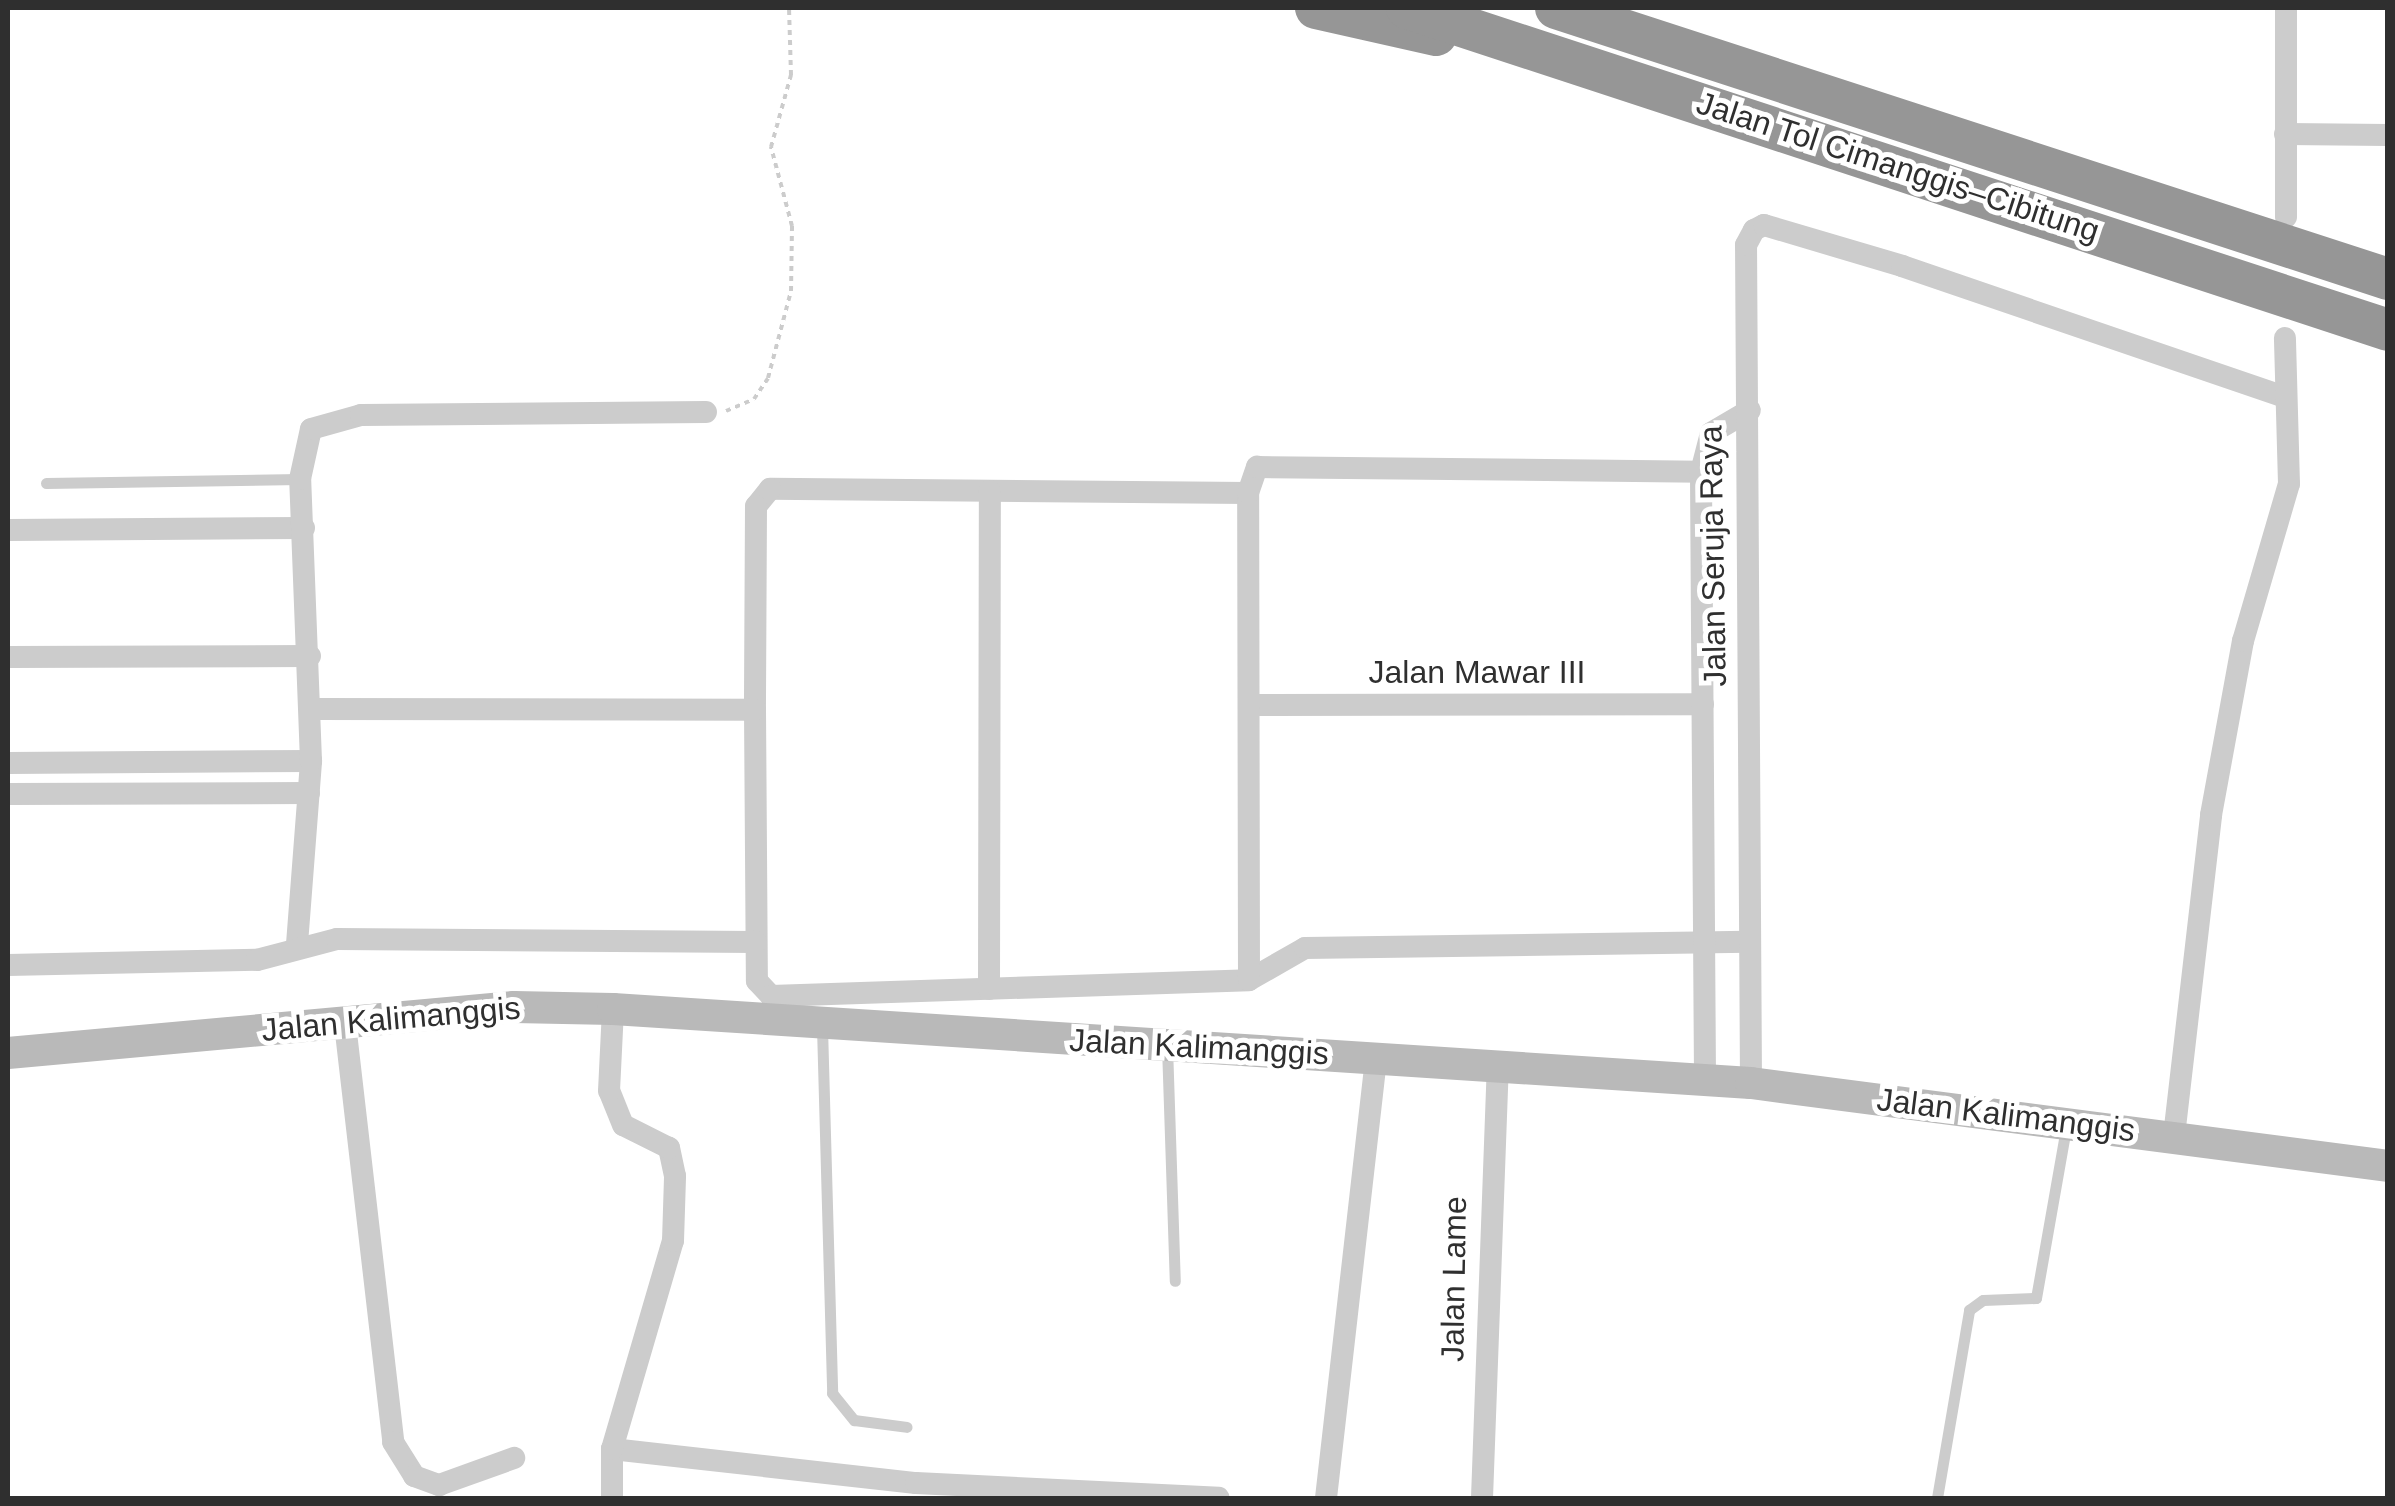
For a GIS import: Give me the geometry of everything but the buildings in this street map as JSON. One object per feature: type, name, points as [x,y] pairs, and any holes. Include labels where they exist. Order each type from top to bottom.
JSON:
[{"type":"highway","points":[[1316,8],[1632,79]]},
{"type":"highway","name":"Jalan Tol Cimanggis–Cibitung","points":[[1407,8],[2388,330]]},
{"type":"highway","name":"Jalan Tol Cimanggis–Cibitung","points":[[1556,8],[2388,279]]},
{"type":"highway","points":[[1582,8],[1651,39]]},
{"type":"main road","name":"Jalan Kalimanggis","points":[[8,1053],[514,1008],[613,1009],[822,1027],[1498,1062],[1751,1082],[2388,1166]]},
{"type":"street","points":[[2286,8],[2286,217]]},
{"type":"street","points":[[2285,134],[2388,135]]},
{"type":"street","points":[[1750,410],[1746,245],[1764,225],[2285,398]]},
{"type":"street","points":[[2174,1136],[2211,814],[2243,640],[2289,484],[2285,338]]},
{"type":"street","name":"Jalan Seruja Raya","points":[[1705,1079],[1701,472],[1711,434],[1750,410]]},
{"type":"street","name":"Jalan Seruja Raya","points":[[1750,410],[1747,564],[1751,1082]]},
{"type":"street","points":[[297,944],[311,761],[310,656],[300,479],[311,428],[361,414],[706,412]]},
{"type":"street","points":[[1249,980],[1251,476],[1267,463],[1701,472]]},
{"type":"street","points":[[1248,493],[770,489],[756,506],[755,710],[757,981],[771,996],[1249,980],[1306,948],[1748,942]]},
{"type":"street","points":[[989,989],[990,491]]},
{"type":"street","points":[[8,530],[304,528]]},
{"type":"street","points":[[1704,567],[1747,564]]},
{"type":"street","points":[[8,656],[310,656]]},
{"type":"street","name":"Jalan Mawar III","points":[[1252,705],[1703,704]]},
{"type":"street","points":[[310,709],[755,710]]},
{"type":"street","points":[[8,763],[311,761]]},
{"type":"street","points":[[8,794],[309,794]]},
{"type":"street","points":[[8,965],[258,960],[297,944],[756,942]]},
{"type":"street","points":[[612,1498],[612,1449],[673,1241],[675,1176],[669,1148],[622,1125],[609,1090],[613,1009]]},
{"type":"street","points":[[346,1024],[393,1442],[414,1476],[438,1485],[514,1458]]},
{"type":"street","points":[[1326,1498],[1376,1057]]},
{"type":"street","name":"Jalan Lame","points":[[1482,1498],[1498,1062]]},
{"type":"street","points":[[612,1449],[916,1483],[1218,1498]]},
{"type":"lane","points":[[46,483],[300,479]]},
{"type":"lane","points":[[822,1027],[832,1393],[854,1420],[907,1427]]},
{"type":"lane","points":[[1166,1046],[1174,1281]]},
{"type":"lane","points":[[1937,1498],[1969,1310],[1983,1300],[2036,1298],[2067,1125]]},
{"type":"path","points":[[706,412],[754,399],[784,327],[792,232],[771,146],[791,75],[789,8]]}]
